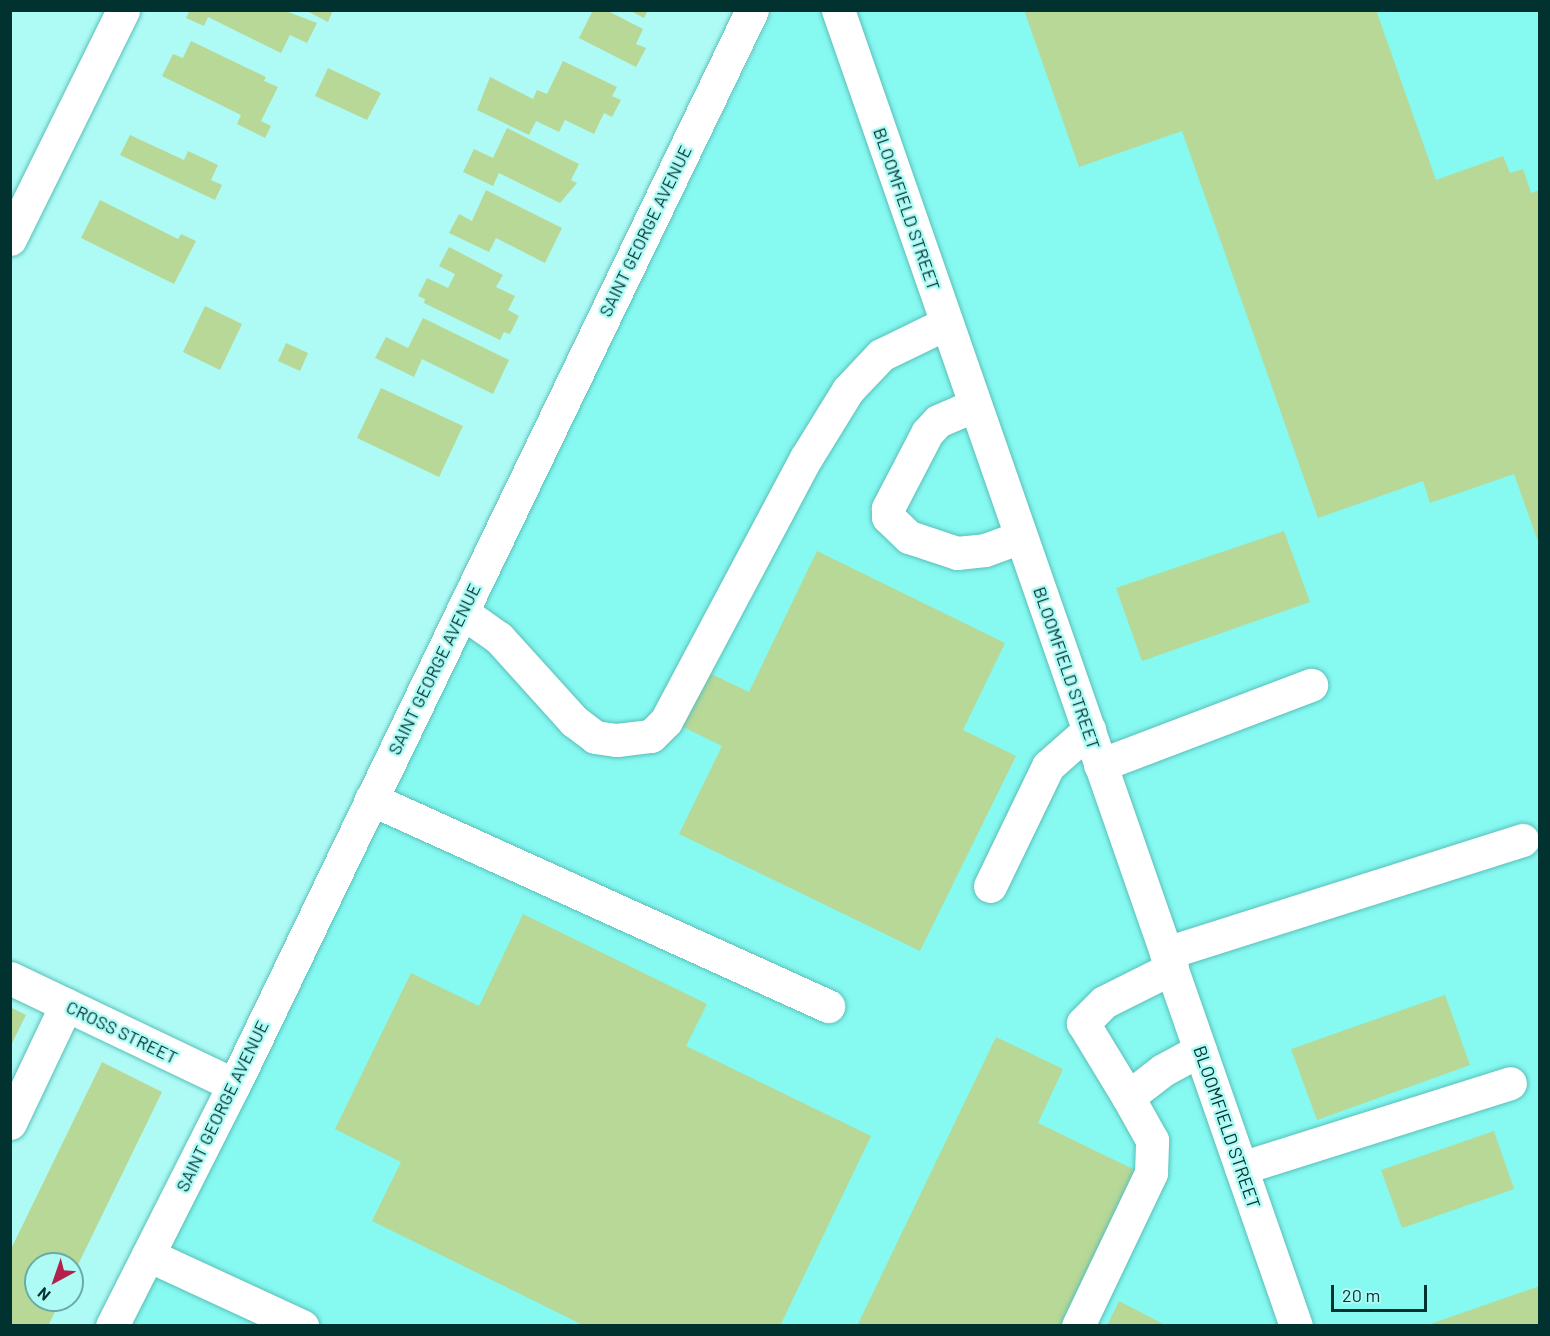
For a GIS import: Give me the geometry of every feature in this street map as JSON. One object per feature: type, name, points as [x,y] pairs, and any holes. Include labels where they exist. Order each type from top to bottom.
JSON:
[{"type":"street","points":[[10,239],[123,10]]},
{"type":"street","name":"SAINT GEORGE AVENUE","points":[[112,1326],[234,1085],[752,10]]},
{"type":"street","name":"BLOOMFIELD STREET","points":[[838,10],[1296,1326]]},
{"type":"street","points":[[462,612],[499,638],[574,721],[595,737],[617,740],[651,736],[666,721],[806,458],[848,390],[882,355],[947,323]]},
{"type":"street","points":[[975,405],[938,421],[927,433],[888,508],[888,517],[909,537],[957,553],[985,550],[1021,537]]},
{"type":"street","points":[[1100,765],[1311,685]]},
{"type":"street","points":[[990,886],[1048,766],[1089,730]]},
{"type":"street","points":[[372,799],[828,1006]]},
{"type":"street","points":[[1078,1326],[1151,1173],[1152,1140],[1083,1023],[1104,1002],[1169,961],[1523,840]]},
{"type":"street","name":"CROSS STREET","points":[[10,978],[234,1085]]},
{"type":"street","points":[[10,1123],[66,1005]]},
{"type":"street","points":[[1128,1097],[1163,1070],[1200,1050]]},
{"type":"street","points":[[1241,1168],[1510,1083]]},
{"type":"street","points":[[148,1255],[302,1326]]},
{"type":"shaded area","points":[[773,11],[1539,11],[1539,1325],[129,1326]]},
{"type":"building","points":[[190,10],[283,10],[317,23],[307,43],[290,35],[281,53],[208,17],[204,26],[186,18]]},
{"type":"building","points":[[305,10],[333,10],[328,22]]},
{"type":"building","points":[[593,10],[606,10],[643,29],[636,44],[646,48],[636,67],[579,38]]},
{"type":"building","points":[[629,10],[648,10],[644,18]]},
{"type":"building","points":[[1024,10],[1376,10],[1436,180],[1503,156],[1510,173],[1523,169],[1531,193],[1540,190],[1540,547],[1514,474],[1430,503],[1423,481],[1318,518],[1182,131],[1079,167]]},
{"type":"building","points":[[191,41],[266,77],[264,81],[278,87],[261,121],[271,126],[265,138],[237,124],[241,115],[162,76],[173,54],[183,58]]},
{"type":"building","points":[[563,61],[617,87],[612,96],[621,100],[612,117],[604,113],[594,134],[565,120],[559,132],[536,121],[529,135],[477,110],[490,77],[533,99],[537,90],[547,94]]},
{"type":"building","points":[[328,68],[381,93],[367,120],[315,96]]},
{"type":"building","points":[[507,128],[579,164],[571,180],[577,183],[560,203],[499,173],[493,186],[463,172],[474,149],[493,158]]},
{"type":"building","points":[[130,135],[184,160],[188,151],[218,165],[211,180],[222,185],[215,200],[120,155]]},
{"type":"building","points":[[486,190],[562,228],[545,263],[496,238],[489,252],[449,233],[459,214],[472,221]]},
{"type":"building","points":[[100,200],[178,239],[181,234],[196,241],[174,284],[81,238]]},
{"type":"building","points":[[449,247],[503,275],[496,287],[515,296],[508,310],[519,316],[510,334],[504,332],[500,340],[424,303],[425,299],[418,296],[427,278],[448,288],[455,274],[439,266]]},
{"type":"building","points":[[205,306],[242,324],[220,370],[183,352]]},
{"type":"building","points":[[423,318],[509,360],[493,394],[422,359],[414,377],[375,358],[386,337],[408,348]]},
{"type":"building","points":[[286,343],[308,353],[300,371],[278,361]]},
{"type":"building","points":[[381,388],[463,426],[439,477],[357,438]]},
{"type":"building","points":[[1284,531],[1310,602],[1142,661],[1116,588]]},
{"type":"building","points":[[817,551],[1005,643],[963,730],[1016,756],[920,951],[679,834],[722,746],[677,724],[703,670],[749,692]]},
{"type":"building","points":[[523,914],[707,1004],[686,1046],[871,1136],[780,1326],[585,1326],[372,1221],[401,1162],[335,1129],[411,973],[479,1006]]},
{"type":"building","points":[[1445,995],[1470,1065],[1317,1120],[1291,1049]]},
{"type":"building","points":[[10,1007],[26,1015],[10,1047]]},
{"type":"building","points":[[996,1037],[1063,1069],[1038,1123],[1135,1170],[1060,1326],[857,1326]]},
{"type":"building","points":[[102,1062],[162,1092],[84,1252],[24,1252],[24,1312],[55,1312],[48,1326],[10,1326],[10,1251]]},
{"type":"building","points":[[1494,1131],[1514,1189],[1402,1228],[1381,1170]]},
{"type":"building","points":[[1540,1286],[1540,1326],[1427,1326],[1427,1325]]},
{"type":"building","points":[[1119,1301],[1167,1326],[1107,1326]]}]
